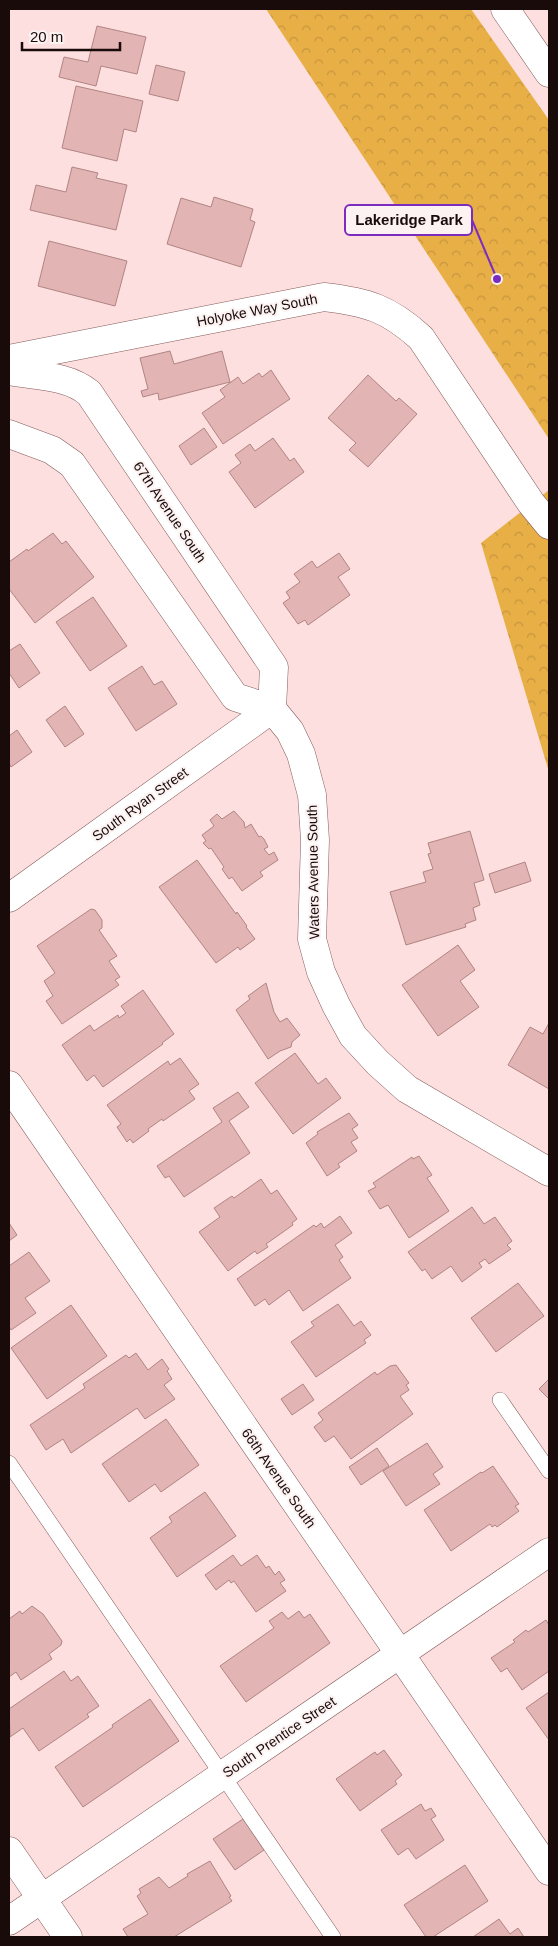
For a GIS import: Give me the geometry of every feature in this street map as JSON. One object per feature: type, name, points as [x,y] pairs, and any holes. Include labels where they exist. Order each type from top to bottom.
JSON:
[{"type":"street","points":[[505,9],[549,73]]},
{"type":"street","name":"Holyoke Way South","points":[[9,359],[324,296],[376,306],[402,321],[421,338],[531,503],[549,525]]},
{"type":"street","name":"67th Avenue South","points":[[9,372],[69,381],[82,386],[89,393],[274,667],[272,709]]},
{"type":"street","points":[[9,434],[52,450],[72,464],[235,697],[272,709]]},
{"type":"street","name":"South Ryan Street","points":[[9,898],[272,709]]},
{"type":"street","name":"Waters Avenue South","points":[[272,709],[290,731],[301,754],[312,795],[315,840],[312,939],[322,972],[336,1005],[353,1036],[378,1063],[407,1089],[549,1172]]},
{"type":"street","name":"66th Avenue South","points":[[9,1085],[549,1871]]},
{"type":"street","name":"South Prentice Street","points":[[9,1921],[549,1552]]},
{"type":"street","points":[[9,1851],[68,1937]]},
{"type":"lane","points":[[500,1400],[549,1471]]},
{"type":"lane","points":[[9,1462],[333,1937]]},
{"type":"green space","points":[[266,9],[471,9],[549,120],[549,439]]},
{"type":"green space","points":[[549,490],[549,772],[481,543]]},
{"type":"building","points":[[97,26],[146,37],[137,74],[101,66],[96,86],[59,77],[64,57],[88,62]]},
{"type":"building","points":[[156,65],[185,72],[178,101],[149,94]]},
{"type":"building","points":[[76,86],[143,101],[136,132],[124,129],[117,161],[62,148]]},
{"type":"building","points":[[72,167],[98,173],[96,178],[127,185],[116,230],[30,210],[36,185],[66,192]]},
{"type":"building","points":[[214,197],[253,209],[250,220],[255,222],[241,267],[167,244],[181,198],[211,207]]},
{"type":"building","points":[[49,241],[127,261],[115,306],[38,286]]},
{"type":"building","points":[[170,351],[174,364],[222,351],[230,382],[159,400],[158,393],[143,397],[141,391],[148,389],[140,358]]},
{"type":"building","points":[[271,370],[290,399],[223,444],[202,413],[225,397],[220,390],[238,377],[243,384],[259,373],[262,377]]},
{"type":"building","points":[[368,375],[396,401],[399,398],[417,414],[368,467],[349,450],[356,443],[328,418]]},
{"type":"building","points":[[204,428],[217,447],[191,465],[179,446]]},
{"type":"building","points":[[273,438],[290,461],[294,458],[304,472],[255,508],[229,472],[241,463],[235,455],[250,444],[255,451]]},
{"type":"building","points":[[53,533],[62,544],[66,541],[94,577],[35,623],[9,589],[9,562]]},
{"type":"building","points":[[339,553],[350,569],[338,577],[350,595],[308,625],[305,620],[298,624],[283,603],[290,598],[286,592],[300,582],[294,574],[312,561],[317,568]]},
{"type":"building","points":[[93,597],[127,646],[90,671],[56,622]]},
{"type":"building","points":[[20,644],[40,673],[19,688],[9,673],[9,651]]},
{"type":"building","points":[[142,666],[154,685],[162,681],[177,704],[136,731],[108,688]]},
{"type":"building","points":[[65,706],[84,734],[65,747],[46,720]]},
{"type":"building","points":[[17,730],[32,752],[11,767],[9,763],[9,736]]},
{"type":"building","points":[[234,811],[244,822],[245,828],[251,824],[259,837],[261,836],[264,839],[268,847],[264,849],[269,855],[274,852],[278,860],[260,872],[263,876],[242,891],[232,877],[229,879],[222,869],[224,867],[211,848],[209,849],[203,843],[206,841],[202,835],[214,826],[210,820],[217,814],[222,819]]},
{"type":"building","points":[[470,831],[484,880],[474,883],[480,905],[473,908],[476,920],[465,924],[466,927],[406,945],[390,892],[426,882],[423,872],[433,869],[428,854],[431,853],[428,843]]},
{"type":"building","points":[[197,860],[255,939],[240,950],[238,947],[216,963],[159,887]]},
{"type":"building","points":[[525,862],[531,881],[495,893],[489,874]]},
{"type":"building","points":[[91,909],[95,910],[102,920],[102,928],[99,930],[117,956],[109,961],[120,977],[115,980],[119,985],[62,1024],[46,1001],[53,996],[44,981],[55,973],[37,946]]},
{"type":"building","points":[[458,945],[475,970],[460,981],[479,1007],[438,1036],[402,985]]},
{"type":"building","points":[[266,983],[274,1012],[280,1022],[287,1018],[300,1035],[292,1042],[291,1047],[280,1051],[268,1059],[236,1010],[250,999],[248,996]]},
{"type":"building","points":[[143,990],[174,1034],[103,1087],[94,1075],[87,1081],[62,1045],[90,1025],[94,1031],[118,1015],[119,1018],[126,1013],[121,1006]]},
{"type":"building","points":[[549,1023],[549,1089],[508,1065],[530,1027],[543,1034]]},
{"type":"building","points":[[295,1053],[318,1084],[326,1078],[341,1098],[293,1134],[255,1083]]},
{"type":"building","points":[[180,1058],[199,1084],[189,1091],[195,1099],[163,1121],[162,1119],[133,1143],[130,1139],[127,1142],[117,1127],[121,1124],[107,1105],[168,1061],[170,1065]]},
{"type":"building","points":[[238,1092],[249,1107],[229,1121],[250,1153],[184,1197],[169,1176],[165,1178],[157,1166],[222,1122],[213,1108]]},
{"type":"building","points":[[349,1113],[358,1125],[352,1129],[358,1138],[351,1142],[357,1151],[338,1164],[340,1167],[327,1176],[306,1143],[318,1134],[317,1132]]},
{"type":"building","points":[[419,1156],[432,1175],[427,1178],[449,1211],[409,1238],[388,1205],[380,1209],[368,1191],[376,1187],[373,1183],[412,1157],[413,1159]]},
{"type":"building","points":[[261,1179],[271,1194],[277,1190],[297,1219],[292,1223],[293,1225],[266,1244],[268,1247],[257,1254],[255,1251],[228,1271],[199,1232],[220,1217],[214,1208],[232,1196],[234,1198]]},
{"type":"building","points":[[472,1207],[484,1224],[495,1217],[512,1241],[507,1245],[511,1249],[489,1264],[485,1259],[479,1263],[482,1267],[462,1282],[451,1266],[432,1279],[425,1269],[422,1271],[408,1252]]},
{"type":"building","points":[[340,1216],[352,1233],[335,1245],[343,1257],[339,1260],[351,1278],[303,1311],[289,1290],[269,1305],[265,1299],[255,1306],[237,1279],[314,1225],[316,1227],[321,1223],[324,1228]]},
{"type":"building","points":[[9,1223],[17,1235],[9,1241]]},
{"type":"building","points":[[29,1252],[50,1281],[25,1298],[36,1313],[11,1330],[9,1327],[9,1266]]},
{"type":"building","points":[[518,1283],[544,1316],[496,1352],[471,1318]]},
{"type":"building","points":[[338,1304],[354,1326],[361,1321],[371,1335],[364,1340],[366,1343],[316,1377],[291,1342],[314,1326],[311,1322]]},
{"type":"building","points":[[71,1305],[107,1356],[47,1399],[11,1348]]},
{"type":"building","points":[[136,1353],[148,1370],[162,1359],[169,1369],[167,1371],[172,1379],[164,1385],[175,1399],[145,1419],[137,1408],[71,1453],[63,1439],[46,1450],[30,1425],[85,1388],[83,1384],[126,1355],[129,1358]]},
{"type":"building","points":[[396,1365],[409,1383],[406,1385],[409,1390],[400,1396],[413,1414],[351,1459],[334,1436],[325,1442],[314,1427],[323,1420],[318,1413],[375,1372],[377,1375],[390,1366]]},
{"type":"building","points":[[549,1379],[549,1399],[539,1389]]},
{"type":"building","points":[[303,1384],[314,1400],[292,1415],[281,1399]]},
{"type":"building","points":[[166,1419],[199,1465],[161,1492],[155,1484],[129,1502],[102,1464]]},
{"type":"building","points":[[427,1443],[443,1467],[433,1474],[440,1484],[406,1506],[383,1471]]},
{"type":"building","points":[[377,1448],[389,1466],[361,1485],[349,1467]]},
{"type":"building","points":[[493,1466],[519,1504],[515,1506],[519,1511],[497,1527],[495,1525],[492,1527],[490,1524],[451,1551],[424,1510]]},
{"type":"building","points":[[205,1492],[236,1536],[177,1577],[150,1538],[172,1522],[169,1517]]},
{"type":"building","points":[[233,1555],[241,1566],[257,1555],[266,1568],[269,1566],[275,1575],[279,1571],[285,1580],[280,1583],[286,1591],[256,1612],[234,1581],[231,1583],[229,1580],[216,1590],[205,1575]]},
{"type":"building","points":[[32,1606],[43,1614],[62,1641],[61,1645],[49,1654],[52,1659],[21,1680],[16,1672],[9,1677],[9,1619],[20,1611],[22,1614]]},
{"type":"building","points":[[299,1611],[304,1618],[310,1614],[330,1643],[246,1702],[220,1666],[274,1628],[269,1621],[282,1612],[288,1619]]},
{"type":"building","points":[[546,1620],[549,1625],[549,1671],[522,1690],[507,1668],[501,1672],[491,1658],[515,1642],[513,1640],[526,1630],[528,1632]]},
{"type":"building","points":[[64,1671],[71,1681],[78,1676],[99,1706],[87,1714],[89,1717],[39,1751],[23,1728],[10,1737],[9,1709]]},
{"type":"building","points":[[549,1692],[549,1740],[526,1708]]},
{"type":"building","points":[[150,1699],[179,1741],[83,1807],[55,1767]]},
{"type":"building","points":[[384,1750],[402,1775],[395,1781],[397,1784],[360,1811],[336,1779],[375,1752],[377,1755]]},
{"type":"building","points":[[421,1804],[425,1811],[431,1808],[436,1816],[431,1819],[444,1840],[416,1859],[408,1848],[398,1855],[381,1830]]},
{"type":"building","points":[[243,1819],[264,1850],[235,1870],[213,1839]]},
{"type":"building","points":[[210,1861],[231,1896],[229,1897],[232,1901],[174,1937],[128,1937],[123,1929],[148,1914],[137,1896],[141,1893],[139,1889],[159,1877],[169,1888],[188,1876],[187,1874]]},
{"type":"building","points":[[465,1865],[488,1901],[433,1937],[426,1937],[404,1905]]},
{"type":"building","points":[[499,1919],[510,1934],[518,1928],[524,1937],[473,1937]]},
{"type":"place","name":"Lakeridge Park","points":[[497,279]]}]
